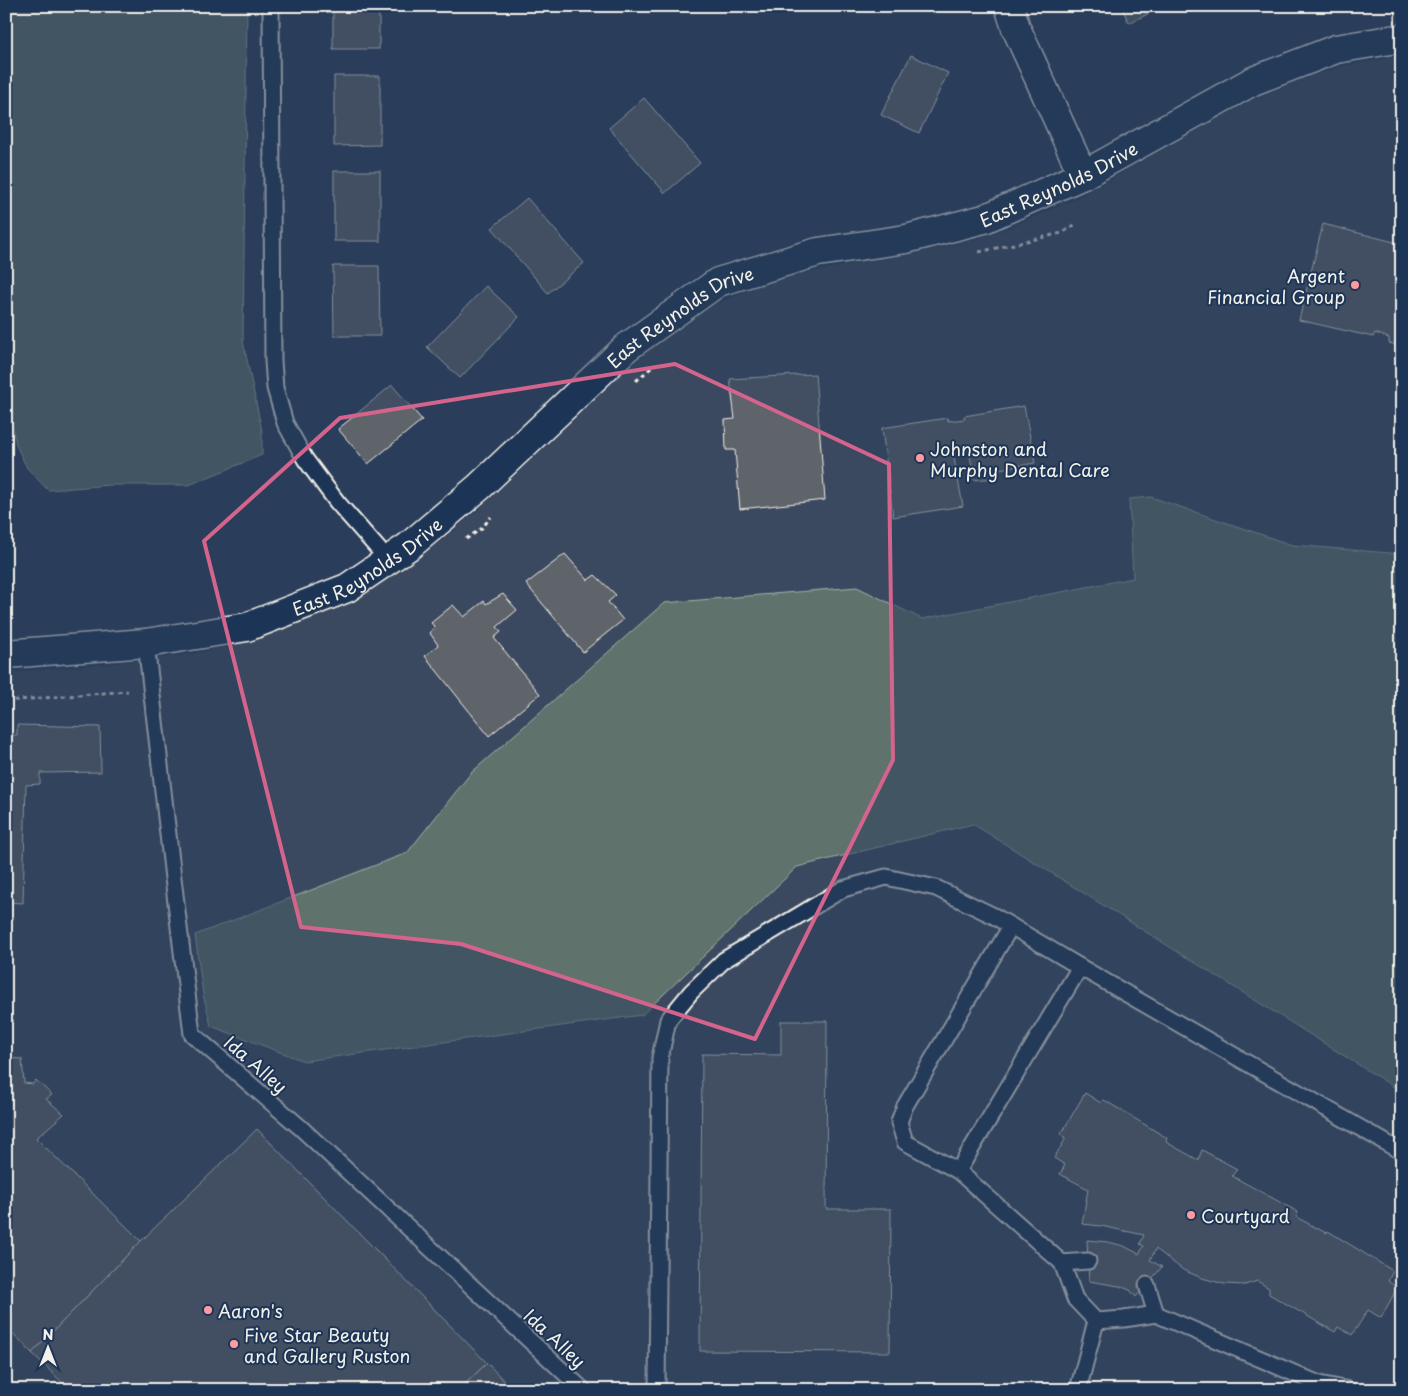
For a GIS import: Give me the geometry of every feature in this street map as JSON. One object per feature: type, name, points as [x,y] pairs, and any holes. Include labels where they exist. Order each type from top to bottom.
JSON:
[{"type":"street","points":[[1008,6],[1016,28],[1083,175]]},
{"type":"street","name":"East Reynolds Drive","points":[[6,654],[146,644],[247,627],[347,588],[409,546],[479,487],[628,347],[718,282],[818,252],[906,239],[984,219],[1083,175],[1253,81],[1336,49],[1402,38]]},
{"type":"lane","points":[[271,6],[273,361],[275,388],[286,423],[305,459],[337,502],[388,560]]},
{"type":"lane","name":"Ida Alley","points":[[146,644],[172,878],[192,1034],[301,1128],[583,1390]]},
{"type":"lane","points":[[656,1390],[660,1058],[668,1020],[691,992],[724,960],[843,889],[886,877],[936,888],[1011,926],[1402,1152]]},
{"type":"lane","points":[[1011,926],[905,1106],[899,1122],[905,1142],[958,1171],[1062,1263],[1075,1299],[1096,1321]]},
{"type":"lane","points":[[958,1171],[1080,967]]},
{"type":"lane","points":[[1062,1263],[1088,1261]]},
{"type":"lane","points":[[1147,1285],[1156,1314]]},
{"type":"lane","points":[[1096,1321],[1156,1314],[1319,1384],[1349,1390]]},
{"type":"lane","points":[[1078,1390],[1096,1321]]},
{"type":"path","points":[[971,254],[1062,233],[1076,224]]},
{"type":"path","points":[[649,370],[656,364]]},
{"type":"path","points":[[6,701],[125,692]]},
{"type":"highlighted area","points":[[675,364],[889,464],[893,760],[755,1039],[461,944],[301,927],[204,541],[340,418]]},
{"type":"shaded area","points":[[1402,57],[1402,554],[1292,545],[1151,497],[1129,500],[1133,578],[922,619],[857,587],[471,773],[407,853],[195,935],[206,1014],[211,1026],[642,1015],[797,867],[973,824],[1402,1092],[1402,1390],[1095,1390],[1082,1384],[1059,1381],[1042,1383],[1030,1390],[6,1390],[6,673],[192,654],[237,644],[291,625],[349,601],[409,564],[443,539],[477,511],[640,357],[672,331],[711,306],[752,288],[785,277],[952,245],[1006,229],[1073,200],[1245,103],[1297,81],[1343,66]]},
{"type":"green space","points":[[6,6],[247,6],[243,341],[262,431],[262,455],[189,485],[110,485],[48,490],[27,468],[16,445],[10,412],[6,410]]},
{"type":"green space","points":[[1151,497],[1292,545],[1402,554],[1402,1092],[973,824],[797,867],[642,1015],[304,1061],[211,1026],[203,994],[195,935],[407,853],[471,773],[664,603],[857,587],[922,619],[1133,578],[1129,499]]},
{"type":"building","points":[[333,6],[379,6],[379,49],[333,49]]},
{"type":"building","points":[[1121,6],[1164,6],[1129,23]]},
{"type":"building","points":[[911,55],[948,73],[919,133],[881,115]]},
{"type":"building","points":[[334,76],[380,76],[380,145],[334,146]]},
{"type":"building","points":[[644,98],[700,163],[665,193],[609,128]]},
{"type":"building","points":[[334,171],[380,171],[380,241],[334,241]]},
{"type":"building","points":[[527,198],[584,263],[548,293],[492,228]]},
{"type":"building","name":"Argent Financial Group","points":[[1323,224],[1398,243],[1396,247],[1402,249],[1402,346],[1389,343],[1389,338],[1375,333],[1373,337],[1299,320]]},
{"type":"building","points":[[333,266],[379,266],[380,336],[334,336]]},
{"type":"building","points":[[486,286],[519,317],[460,378],[427,347]]},
{"type":"building","points":[[815,374],[825,500],[740,509],[735,450],[726,450],[725,420],[735,419],[730,379]]},
{"type":"building","points":[[392,385],[422,420],[368,464],[338,429]]},
{"type":"building","name":"Johnston and Murphy Dental Care","points":[[1024,406],[1035,463],[993,470],[996,478],[974,480],[969,449],[953,453],[963,506],[893,517],[882,428],[947,418],[948,421],[965,419],[964,416]]},
{"type":"building","points":[[565,554],[588,580],[595,575],[616,595],[608,602],[623,620],[583,652],[526,584]]},
{"type":"building","points":[[503,594],[517,610],[497,627],[501,632],[494,638],[540,694],[489,736],[425,656],[438,645],[430,633],[435,627],[431,623],[453,605],[464,617],[484,601],[486,604]]},
{"type":"building","points":[[17,725],[100,727],[101,772],[40,773],[40,784],[26,785],[23,903],[6,902],[6,735],[17,735]]},
{"type":"building","points":[[781,1021],[827,1021],[826,1209],[891,1209],[890,1352],[700,1351],[702,1054],[781,1055]]},
{"type":"building","points":[[6,1058],[22,1059],[24,1083],[33,1084],[36,1080],[52,1095],[46,1099],[64,1114],[36,1138],[141,1241],[32,1353],[6,1326]]},
{"type":"building","name":"Courtyard","points":[[1085,1093],[1101,1103],[1104,1100],[1167,1138],[1166,1142],[1198,1160],[1202,1150],[1237,1169],[1232,1176],[1298,1212],[1296,1217],[1326,1233],[1328,1231],[1393,1271],[1388,1281],[1397,1288],[1381,1318],[1368,1310],[1352,1335],[1338,1327],[1335,1332],[1269,1294],[1269,1288],[1257,1281],[1245,1285],[1224,1284],[1202,1278],[1183,1270],[1156,1249],[1150,1260],[1162,1267],[1136,1297],[1130,1290],[1119,1286],[1089,1281],[1087,1240],[1124,1246],[1139,1254],[1144,1246],[1140,1244],[1144,1235],[1082,1224],[1088,1189],[1060,1174],[1065,1165],[1054,1158],[1066,1138],[1061,1134]]},
{"type":"building","points":[[257,1129],[487,1363],[459,1390],[70,1390],[32,1353],[141,1241]]},
{"type":"building","points":[[487,1363],[513,1390],[459,1390]]},
{"type":"place","name":"Argent Financial Group","points":[[1355,285]]},
{"type":"place","name":"Johnston and Murphy Dental Care","points":[[920,458]]},
{"type":"place","name":"Courtyard","points":[[1191,1215]]},
{"type":"place","name":"Aaron's","points":[[208,1310]]},
{"type":"place","name":"Five Star Beauty and Gallery Ruston","points":[[234,1344]]}]
